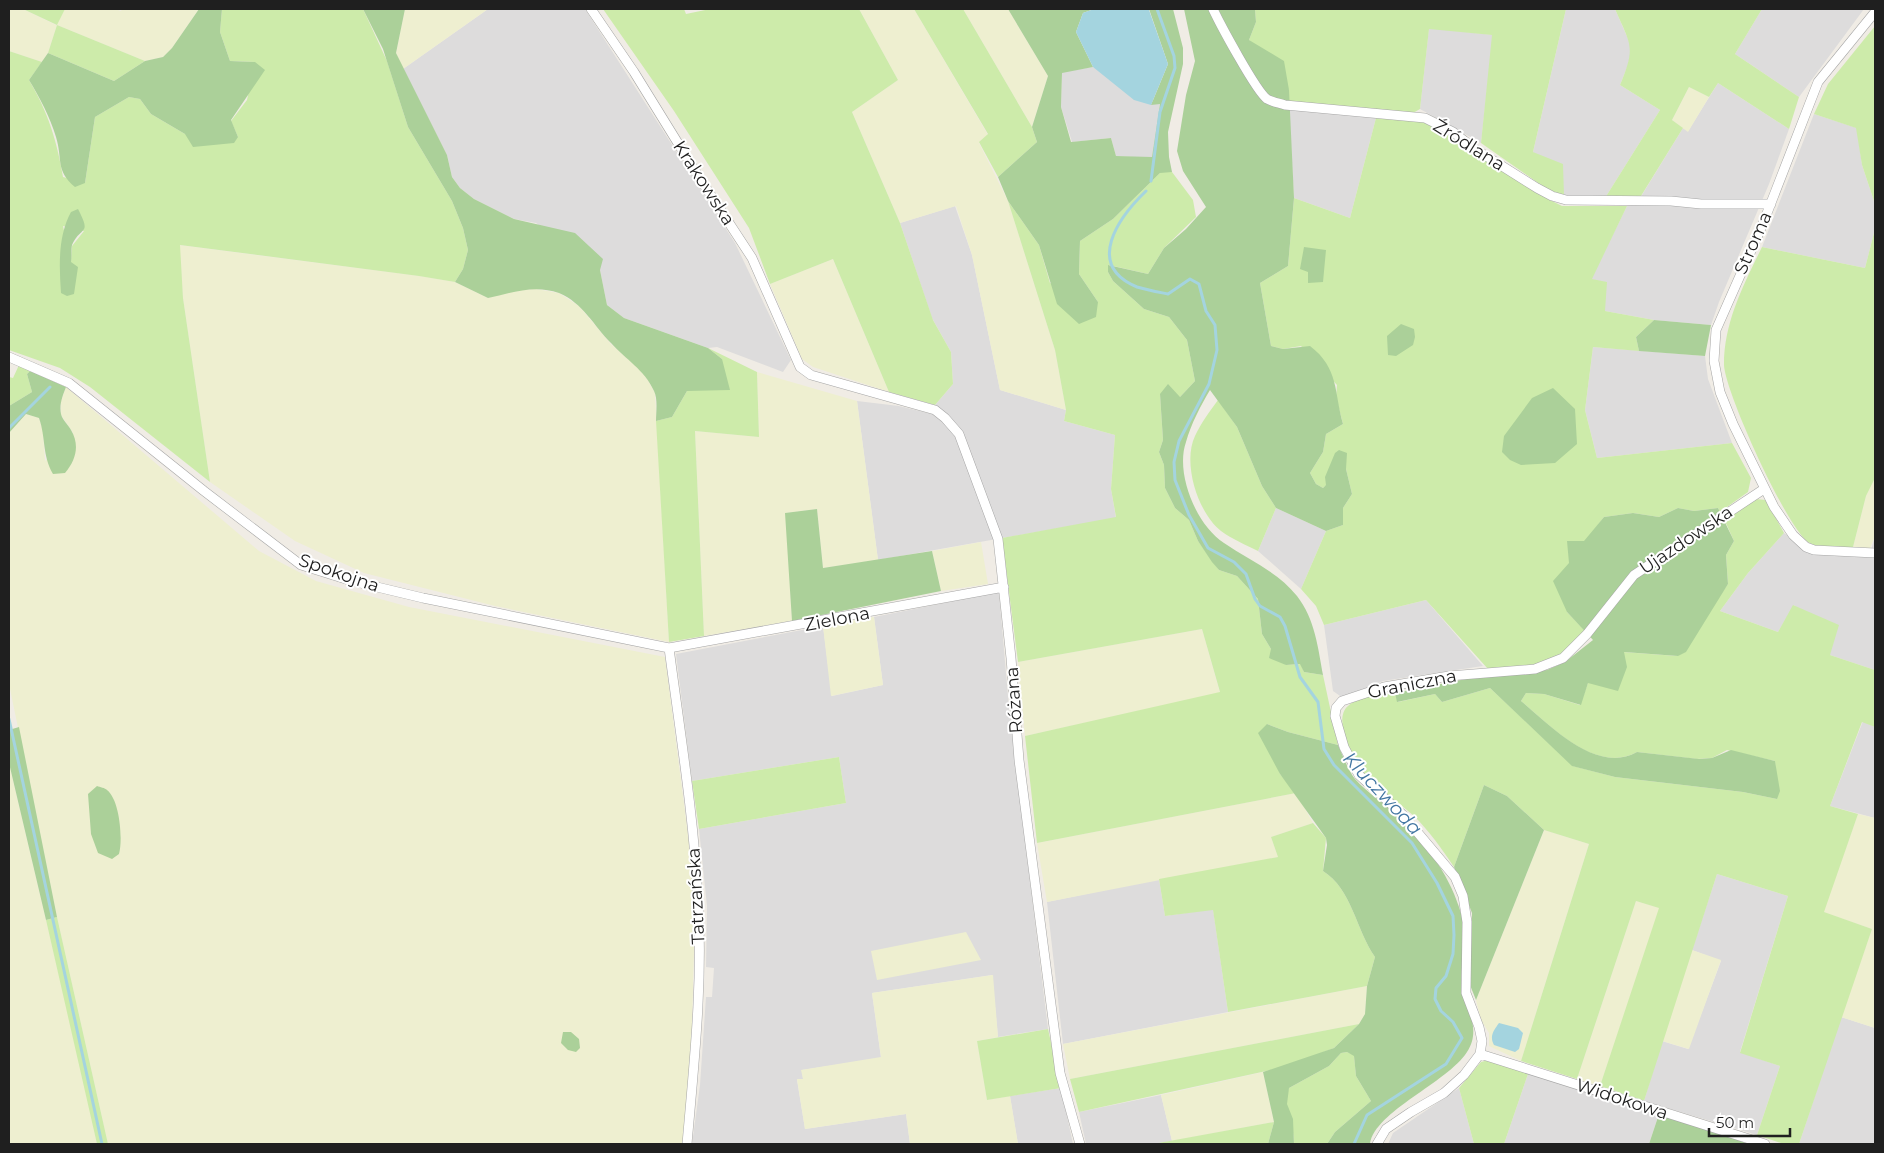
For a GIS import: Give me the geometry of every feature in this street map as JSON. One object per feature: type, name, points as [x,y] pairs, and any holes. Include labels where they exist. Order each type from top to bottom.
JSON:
[{"type":"street","name":"Krakowska","points":[[591,9],[634,72],[752,258],[800,367]]},
{"type":"street","name":"Źródlana","points":[[1213,9],[1221,28],[1256,86],[1268,100],[1285,105],[1425,118],[1453,132],[1475,149],[1537,188],[1552,196],[1566,200],[1771,204]]},
{"type":"street","name":"Stroma","points":[[1764,489],[1746,453],[1720,392],[1714,361],[1716,330],[1771,204],[1818,82],[1875,12]]},
{"type":"street","name":"Spokojna","points":[[9,357],[69,383],[204,491],[301,565],[352,581],[423,598],[669,648]]},
{"type":"street","name":"Różana","points":[[800,367],[811,376],[935,410],[945,418],[959,434],[998,538],[1019,760],[1060,1073],[1080,1144]]},
{"type":"street","points":[[1764,489],[1793,535],[1806,547],[1825,552],[1875,553]]},
{"type":"street","name":"Ujazdowska","points":[[1493,672],[1535,669],[1563,658],[1587,634],[1634,575],[1764,489]]},
{"type":"street","name":"Zielona","points":[[669,648],[702,644],[1004,587]]},
{"type":"street","name":"Tatrzańska","points":[[669,648],[692,829],[698,902],[698,1024],[687,1144]]},
{"type":"street","name":"Graniczna","points":[[1480,1054],[1482,1041],[1479,1027],[1466,993],[1467,922],[1463,896],[1455,877],[1402,814],[1359,775],[1344,747],[1334,716],[1336,708],[1342,701],[1384,687],[1449,676],[1493,672]]},
{"type":"street","points":[[1377,1144],[1386,1130],[1455,1084],[1480,1054]]},
{"type":"street","name":"Widokowa","points":[[1480,1054],[1765,1144]]},
{"type":"shaded area","points":[[488,9],[585,9],[735,243],[791,360],[783,372],[717,347],[708,348],[624,318],[607,305],[600,270],[536,223],[514,219],[474,199],[460,188],[452,177],[447,155],[403,69]]},
{"type":"shaded area","points":[[1566,9],[1615,9],[1632,48],[1620,85],[1660,110],[1605,198],[1564,196],[1533,152]]},
{"type":"shaded area","points":[[1762,9],[1864,9],[1799,97],[1735,54]]},
{"type":"shaded area","points":[[1429,28],[1493,35],[1481,143],[1420,109]]},
{"type":"shaded area","points":[[1093,67],[1160,104],[1152,158],[1116,156],[1111,138],[1072,142],[1061,107],[1062,72]]},
{"type":"shaded area","points":[[1718,83],[1789,129],[1769,184],[1711,325],[1654,320],[1605,311],[1591,279],[1627,206],[1637,203],[1683,128],[1688,131]]},
{"type":"shaded area","points":[[1289,108],[1376,118],[1350,218],[1294,198]]},
{"type":"shaded area","points":[[1814,114],[1857,128],[1862,165],[1875,204],[1875,229],[1865,268],[1762,247]]},
{"type":"shaded area","points":[[955,206],[972,255],[1000,390],[1066,410],[1064,421],[1115,435],[1111,489],[1116,518],[878,560],[857,401],[899,406],[932,414],[935,405],[953,384],[951,352],[932,318],[900,223]]},
{"type":"shaded area","points":[[1593,347],[1705,356],[1708,379],[1732,443],[1597,458],[1585,410]]},
{"type":"shaded area","points":[[1276,508],[1326,531],[1301,589],[1258,551]]},
{"type":"shaded area","points":[[1784,533],[1813,554],[1869,557],[1875,536],[1875,670],[1830,655],[1794,605],[1778,632],[1720,611],[1748,573]]},
{"type":"shaded area","points":[[999,592],[1009,708],[1048,1029],[998,1037],[992,975],[872,993],[881,1058],[802,1070],[803,1079],[797,1080],[805,1129],[906,1114],[910,1144],[692,1144],[700,1085],[706,997],[712,997],[714,968],[706,967],[707,906],[699,829],[846,803],[839,757],[692,781],[676,654],[823,626],[832,696],[883,685],[874,617]]},
{"type":"shaded area","points":[[1426,600],[1483,666],[1383,681],[1343,698],[1333,691],[1324,625]]},
{"type":"shaded area","points":[[1863,721],[1875,727],[1875,818],[1830,806]]},
{"type":"shaded area","points":[[1717,874],[1788,896],[1740,1052],[1780,1066],[1757,1135],[1644,1101],[1662,1041],[1688,1049],[1721,961],[1692,950]]},
{"type":"shaded area","points":[[1159,879],[1165,916],[1213,909],[1228,1012],[1063,1044],[1047,902]]},
{"type":"shaded area","points":[[1841,1017],[1875,1028],[1875,1144],[1799,1144]]},
{"type":"shaded area","points":[[1529,1071],[1659,1114],[1649,1144],[1504,1144]]},
{"type":"shaded area","points":[[1061,1088],[1073,1144],[1018,1144],[1010,1096]]},
{"type":"shaded area","points":[[1459,1088],[1474,1144],[1388,1144],[1393,1133]]},
{"type":"shaded area","points":[[1161,1095],[1172,1141],[1153,1144],[1086,1144],[1079,1112]]},
{"type":"green space","points":[[9,9],[23,9],[56,25],[65,9],[115,9],[121,11],[122,9],[199,9],[172,48],[163,57],[145,61],[57,25],[48,53],[42,62],[9,51]]},
{"type":"green space","points":[[23,9],[65,9],[57,25]]},
{"type":"green space","points":[[199,9],[222,9],[220,32],[230,61],[255,62],[265,70],[231,120],[238,137],[234,143],[193,147],[185,134],[151,114],[140,99],[129,97],[95,117],[85,183],[75,187],[62,170],[54,130],[29,80],[48,53],[114,81],[145,61],[163,57],[172,48]]},
{"type":"green space","points":[[222,9],[363,9],[387,61],[408,127],[452,201],[463,228],[468,250],[463,269],[455,282],[180,245],[183,298],[210,482],[90,387],[60,368],[9,350],[9,51],[42,62],[29,80],[51,127],[63,177],[85,183],[95,117],[129,97],[140,99],[151,114],[185,134],[238,137],[231,121],[247,100],[255,62],[230,61],[220,32]],"holes":[[[63,226],[84,231],[72,246],[71,262]]]},
{"type":"green space","points":[[363,9],[405,9],[396,53],[447,155],[452,177],[460,188],[474,199],[514,219],[575,233],[603,259],[600,270],[607,305],[624,318],[708,348],[722,359],[730,390],[687,391],[672,417],[656,421],[655,394],[650,383],[611,343],[582,309],[567,297],[550,290],[532,289],[488,298],[455,282],[463,269],[468,250],[463,228],[452,201],[408,127],[383,49]]},
{"type":"green space","points":[[405,9],[488,9],[403,69],[396,53]]},
{"type":"green space","points":[[603,9],[684,9],[686,14],[710,9],[859,9],[898,80],[852,112],[900,223],[933,320],[951,352],[953,384],[935,405],[889,392],[833,259],[770,284],[749,228],[674,111]]},
{"type":"green space","points":[[859,9],[914,9],[988,135],[979,143],[1008,201],[1055,350],[1066,410],[1000,390],[972,255],[956,206],[900,223],[852,112],[898,80]]},
{"type":"green space","points":[[914,9],[963,9],[1032,127],[1037,142],[998,177],[979,142],[988,134]]},
{"type":"green space","points":[[963,9],[1008,9],[1048,76],[1032,127]]},
{"type":"green space","points":[[1008,9],[1094,9],[1083,13],[1076,32],[1093,67],[1062,73],[1061,107],[1071,142],[1111,138],[1116,156],[1152,157],[1160,104],[1151,105],[1168,64],[1149,9],[1173,9],[1183,48],[1183,64],[1168,132],[1172,172],[1160,173],[1113,219],[1080,241],[1079,274],[1098,302],[1096,317],[1079,324],[1057,304],[1039,245],[1008,201],[998,177],[1037,142],[1032,127],[1048,76]]},
{"type":"green space","points":[[1184,9],[1255,9],[1256,22],[1249,40],[1284,61],[1289,90],[1294,198],[1288,266],[1260,283],[1271,346],[1283,349],[1310,346],[1326,363],[1334,381],[1343,424],[1326,434],[1323,452],[1310,473],[1316,484],[1323,488],[1326,485],[1325,477],[1335,453],[1339,450],[1347,453],[1346,469],[1352,494],[1343,508],[1343,525],[1326,531],[1276,508],[1262,486],[1237,427],[1210,390],[1196,415],[1186,442],[1183,468],[1186,483],[1197,511],[1214,535],[1272,573],[1297,596],[1312,624],[1323,675],[1304,672],[1300,664],[1286,665],[1269,658],[1271,649],[1262,634],[1258,599],[1237,576],[1219,570],[1198,541],[1189,520],[1175,508],[1165,488],[1164,465],[1159,452],[1163,440],[1160,394],[1168,384],[1180,397],[1195,381],[1187,340],[1169,317],[1144,309],[1113,281],[1108,272],[1108,265],[1148,274],[1164,248],[1186,229],[1206,207],[1183,171],[1177,151],[1186,95],[1195,61]]},
{"type":"green space","points":[[1255,9],[1566,9],[1533,152],[1563,164],[1564,196],[1551,192],[1481,143],[1492,35],[1429,29],[1420,109],[1413,113],[1288,101],[1289,90],[1249,40],[1256,22]]},
{"type":"green space","points":[[1615,9],[1762,9],[1735,54],[1799,97],[1789,129],[1718,83],[1709,97],[1689,87],[1672,120],[1683,128],[1641,196],[1605,198],[1660,110],[1620,85],[1628,62],[1630,46]]},
{"type":"green space","points":[[57,25],[145,61],[114,81],[48,53]]},
{"type":"green space","points":[[1875,26],[1875,204],[1862,165],[1856,128],[1814,114],[1828,84]]},
{"type":"green space","points":[[1689,87],[1709,97],[1688,132],[1672,120]]},
{"type":"green space","points":[[1376,118],[1418,120],[1430,124],[1562,206],[1627,206],[1592,279],[1607,282],[1605,311],[1654,320],[1636,337],[1639,351],[1593,347],[1585,410],[1597,458],[1732,443],[1751,478],[1748,492],[1720,512],[1718,508],[1694,511],[1678,508],[1659,517],[1633,513],[1604,517],[1569,563],[1567,612],[1585,631],[1560,656],[1536,665],[1488,669],[1426,600],[1324,625],[1316,606],[1301,589],[1326,531],[1343,525],[1343,508],[1352,494],[1346,469],[1323,488],[1316,484],[1310,473],[1323,452],[1326,434],[1343,424],[1336,397],[1337,385],[1301,346],[1283,349],[1271,346],[1260,283],[1288,266],[1294,198],[1350,218]]},
{"type":"green space","points":[[1161,172],[1172,172],[1193,200],[1196,217],[1164,248],[1148,274],[1109,265],[1108,272],[1113,281],[1144,309],[1169,317],[1187,340],[1195,381],[1180,397],[1160,394],[1163,440],[1159,452],[1164,465],[1165,488],[1175,508],[1189,520],[1198,541],[1219,570],[1237,576],[1258,599],[1262,634],[1271,649],[1286,665],[1301,664],[1304,672],[1323,675],[1338,745],[1288,732],[1267,724],[1280,774],[1296,793],[1037,843],[1025,736],[1220,692],[1202,629],[1018,662],[1002,538],[1116,517],[1111,489],[1115,435],[1064,421],[1066,410],[1055,350],[1008,201],[1039,245],[1050,283],[1098,302],[1079,274],[1080,241],[1113,219]]},
{"type":"green space","points":[[78,209],[85,227],[72,245],[71,262],[78,267],[74,294],[67,296],[61,293],[60,261],[62,241],[71,212]]},
{"type":"green space","points":[[1875,229],[1875,478],[1866,496],[1853,547],[1830,548],[1813,545],[1798,531],[1772,487],[1758,458],[1727,380],[1724,365],[1727,334],[1736,304],[1762,247],[1865,268]]},
{"type":"green space","points":[[179,245],[455,282],[488,298],[515,290],[536,289],[559,293],[579,306],[611,344],[644,373],[655,393],[669,642],[495,606],[364,573],[295,541],[210,482],[183,298]]},
{"type":"green space","points":[[1304,247],[1326,250],[1323,282],[1308,283],[1308,272],[1300,269]]},
{"type":"green space","points":[[833,259],[889,392],[813,367],[802,359],[770,284]]},
{"type":"green space","points":[[1654,320],[1711,325],[1705,356],[1639,351],[1636,337]]},
{"type":"green space","points":[[1401,324],[1414,329],[1413,345],[1396,356],[1388,355],[1387,336]]},
{"type":"green space","points":[[708,348],[757,372],[759,437],[695,431],[704,636],[669,642],[656,421],[672,417],[687,391],[722,359]]},
{"type":"green space","points":[[19,365],[30,371],[27,374],[32,392],[9,406],[9,377],[13,378]]},
{"type":"green space","points":[[30,371],[66,387],[61,403],[61,414],[74,436],[76,452],[72,463],[65,473],[53,474],[46,453],[39,418],[26,414],[9,433],[9,406],[32,392],[27,374]]},
{"type":"green space","points":[[757,372],[857,401],[878,560],[823,568],[817,509],[786,513],[792,621],[704,636],[695,431],[759,437]]},
{"type":"green space","points":[[66,387],[259,551],[316,581],[409,607],[665,657],[691,858],[695,910],[692,1026],[687,1112],[682,1144],[108,1144],[57,917],[9,684],[9,433],[26,414],[39,418],[43,430],[45,461],[73,433],[61,415],[61,401]]},
{"type":"green space","points":[[1553,388],[1575,409],[1577,444],[1555,463],[1521,465],[1510,460],[1502,452],[1504,436],[1532,398]]},
{"type":"green space","points":[[1218,400],[1237,427],[1262,486],[1276,508],[1258,551],[1225,534],[1213,523],[1205,512],[1194,487],[1190,460],[1191,447],[1200,426]]},
{"type":"green space","points":[[1875,478],[1875,536],[1870,548],[1853,547],[1866,496]]},
{"type":"green space","points":[[1755,499],[1766,500],[1784,533],[1748,573],[1720,611],[1778,632],[1793,605],[1839,625],[1830,655],[1875,670],[1875,727],[1862,722],[1830,806],[1858,814],[1824,912],[1872,929],[1799,1144],[1784,1144],[1757,1135],[1780,1066],[1740,1053],[1788,896],[1717,874],[1644,1101],[1600,1086],[1659,908],[1636,901],[1577,1079],[1521,1061],[1589,844],[1544,830],[1507,796],[1484,785],[1454,867],[1436,841],[1414,816],[1366,777],[1348,745],[1342,723],[1343,713],[1348,706],[1364,698],[1395,693],[1398,702],[1435,694],[1442,702],[1490,688],[1573,766],[1615,777],[1743,792],[1777,799],[1775,761],[1727,750],[1712,758],[1697,759],[1637,752],[1621,757],[1605,757],[1589,752],[1559,734],[1521,701],[1526,693],[1544,694],[1580,705],[1588,683],[1623,652],[1677,656],[1728,584],[1726,555],[1734,541],[1725,521]]},
{"type":"green space","points":[[1678,508],[1694,511],[1718,508],[1734,541],[1726,555],[1728,584],[1686,652],[1678,656],[1624,652],[1627,667],[1618,691],[1588,683],[1581,705],[1544,694],[1526,693],[1521,701],[1560,734],[1575,744],[1590,752],[1606,757],[1621,757],[1637,752],[1699,759],[1712,758],[1731,750],[1775,761],[1780,791],[1777,799],[1743,792],[1615,777],[1572,766],[1490,688],[1442,702],[1435,694],[1397,702],[1395,693],[1466,679],[1547,670],[1565,662],[1593,640],[1567,612],[1553,581],[1569,563],[1567,541],[1584,541],[1604,517],[1633,513],[1659,517]]},
{"type":"green space","points":[[817,509],[823,568],[932,551],[941,591],[792,621],[785,513]]},
{"type":"green space","points":[[981,542],[988,584],[941,591],[932,551]]},
{"type":"green space","points":[[874,617],[883,685],[831,696],[823,626]]},
{"type":"green space","points":[[1202,629],[1220,693],[1025,736],[1018,662]]},
{"type":"green space","points":[[1267,724],[1288,732],[1338,745],[1355,779],[1398,816],[1434,858],[1454,894],[1462,918],[1465,937],[1462,983],[1472,1021],[1473,1036],[1471,1044],[1457,1064],[1384,1120],[1375,1132],[1370,1144],[1327,1144],[1335,1132],[1371,1101],[1356,1076],[1354,1056],[1347,1052],[1341,1053],[1329,1066],[1289,1088],[1287,1104],[1293,1119],[1294,1144],[1268,1144],[1274,1122],[1263,1072],[1334,1048],[1359,1024],[1365,1014],[1367,986],[1375,957],[1341,888],[1323,871],[1327,845],[1326,838],[1280,774],[1258,733]]},
{"type":"green space","points":[[19,727],[57,917],[46,920],[9,763],[9,730]]},
{"type":"green space","points":[[839,757],[846,803],[699,829],[692,781]]},
{"type":"green space","points":[[9,763],[73,1035],[97,1144],[9,1144]]},
{"type":"green space","points":[[1484,785],[1507,796],[1544,830],[1476,1000],[1470,985],[1472,913],[1454,867]]},
{"type":"green space","points":[[97,786],[106,789],[115,802],[118,811],[120,848],[119,854],[112,859],[98,853],[91,834],[88,794]]},
{"type":"green space","points":[[1296,793],[1313,823],[1271,837],[1278,857],[1047,902],[1037,843]]},
{"type":"green space","points":[[1858,814],[1875,818],[1875,1028],[1841,1017],[1872,929],[1823,912]]},
{"type":"green space","points":[[1313,823],[1326,838],[1323,871],[1341,888],[1375,957],[1367,986],[1228,1012],[1213,910],[1165,916],[1159,879],[1278,857],[1271,837]]},
{"type":"green space","points":[[1544,830],[1589,844],[1521,1061],[1489,1046],[1489,1033],[1481,1020],[1476,1000]]},
{"type":"green space","points":[[1636,901],[1660,908],[1600,1086],[1577,1079]]},
{"type":"green space","points":[[57,917],[108,1144],[97,1144],[46,920]]},
{"type":"green space","points":[[966,932],[981,960],[877,980],[871,951]]},
{"type":"green space","points":[[1692,950],[1721,960],[1689,1049],[1662,1041]]},
{"type":"green space","points":[[993,975],[998,1037],[977,1041],[987,1100],[1010,1096],[1018,1144],[910,1144],[906,1114],[805,1129],[797,1079],[803,1079],[801,1070],[881,1057],[872,993]]},
{"type":"green space","points":[[1367,986],[1365,1014],[1359,1024],[1070,1079],[1063,1044]]},
{"type":"green space","points":[[1359,1024],[1334,1048],[1285,1067],[1079,1112],[1070,1079]]},
{"type":"green space","points":[[1048,1029],[1061,1088],[987,1100],[977,1041]]},
{"type":"green space","points":[[563,1032],[571,1032],[579,1039],[580,1048],[576,1052],[568,1050],[561,1043]]},
{"type":"green space","points":[[1347,1052],[1354,1055],[1356,1076],[1371,1101],[1335,1132],[1327,1144],[1294,1144],[1293,1130],[1287,1108],[1289,1088],[1329,1066],[1341,1053]]},
{"type":"green space","points":[[1493,1059],[1529,1071],[1504,1144],[1474,1144],[1459,1088],[1481,1062]]},
{"type":"green space","points":[[1263,1072],[1274,1122],[1172,1141],[1161,1095]]},
{"type":"green space","points":[[1659,1114],[1749,1144],[1649,1144]]},
{"type":"green space","points":[[1274,1122],[1268,1144],[1153,1144]]},
{"type":"water","points":[[1094,9],[1149,10],[1168,64],[1151,105],[1134,100],[1093,67],[1076,32],[1083,13]]},
{"type":"water","points":[[1499,1023],[1518,1028],[1523,1033],[1519,1049],[1515,1052],[1494,1045],[1492,1036]]},
{"type":"waterway","name":"Kluczwoda","points":[[1151,181],[1160,112],[1175,68],[1174,56],[1157,9]]},
{"type":"waterway","name":"Kluczwoda","points":[[1146,191],[1117,227],[1109,254],[1112,266],[1121,278],[1137,287],[1156,292],[1168,294],[1190,279],[1199,284],[1206,311],[1215,325],[1217,350],[1209,384],[1179,441],[1174,462],[1175,480],[1189,515],[1208,548],[1234,562],[1246,574],[1255,599],[1260,606],[1280,617],[1285,626],[1300,677],[1318,702],[1324,749],[1334,765],[1412,843],[1437,883],[1453,916],[1453,954],[1446,976],[1436,988],[1435,999],[1441,1011],[1453,1022],[1462,1038],[1446,1064],[1367,1115],[1354,1144]]},
{"type":"waterway","points":[[9,428],[50,387]]},
{"type":"waterway","points":[[9,719],[102,1144]]}]
